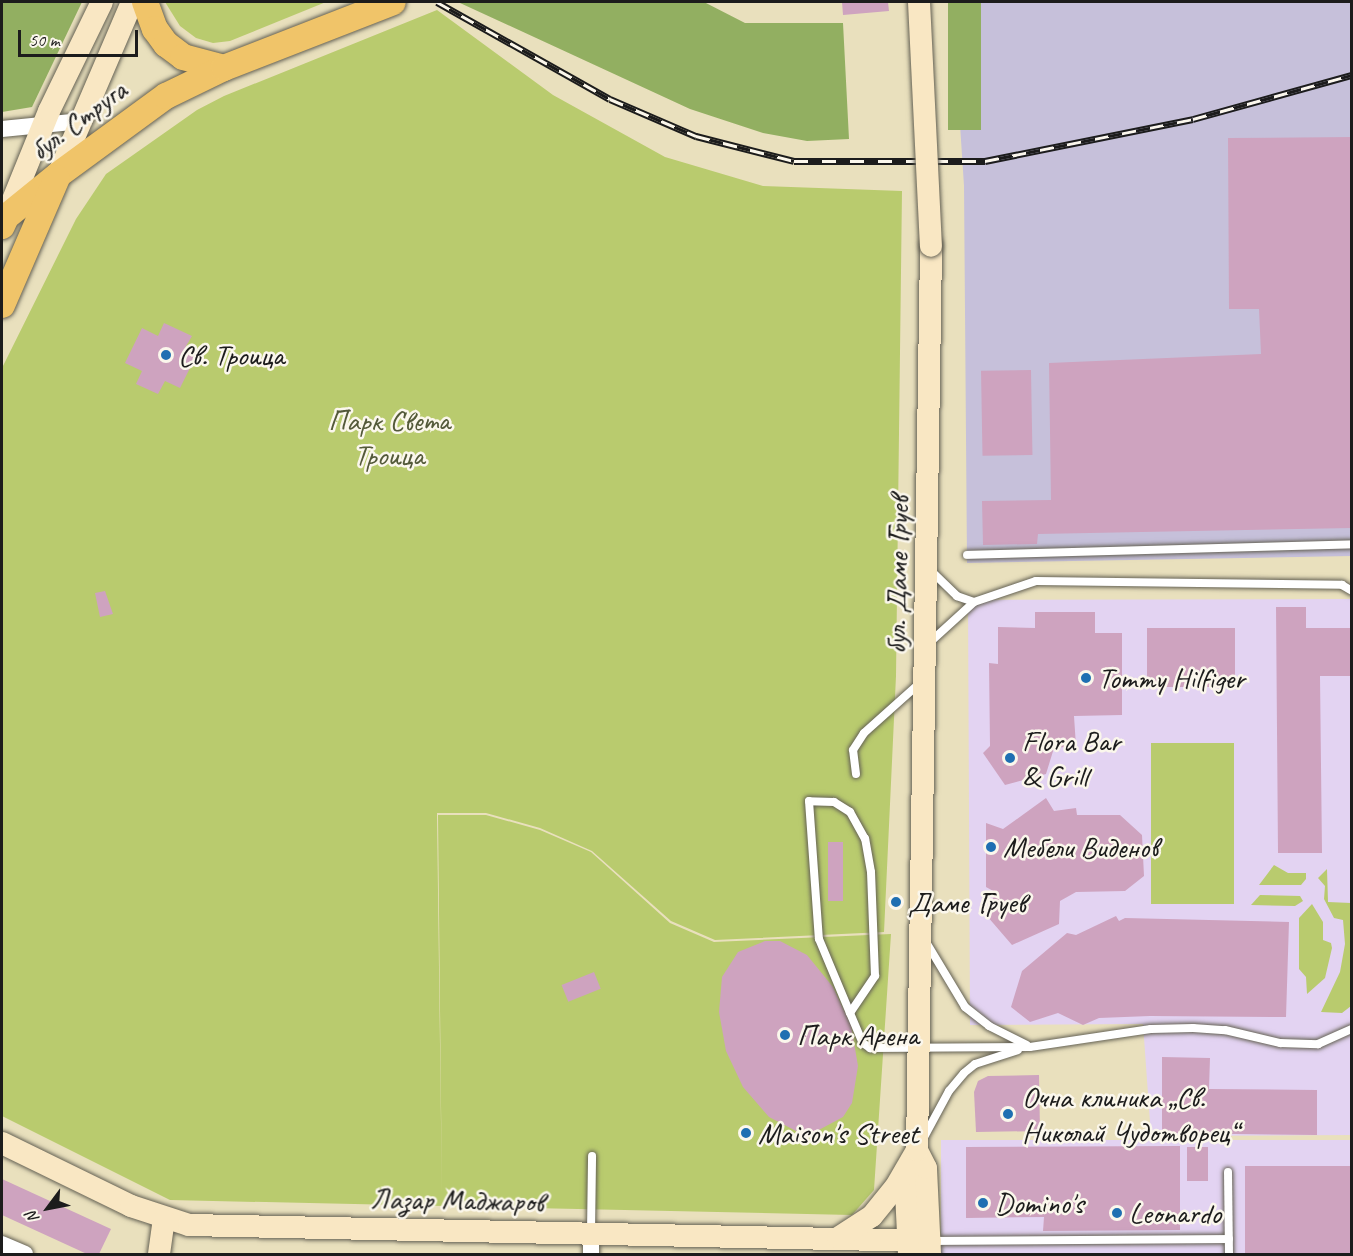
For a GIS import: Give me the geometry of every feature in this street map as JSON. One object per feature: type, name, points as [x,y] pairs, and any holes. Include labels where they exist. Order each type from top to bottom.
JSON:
[{"type":"main road","points":[[4,221],[43,124],[102,2]]},
{"type":"main road","points":[[2,304],[132,2]]},
{"type":"main road","points":[[145,2],[155,29],[166,44],[183,57],[224,68]]},
{"type":"main road","name":"бул. Струга","points":[[4,221],[58,175],[166,96],[224,68],[393,2]]},
{"type":"main road","name":"бул. Даме Груев","points":[[837,1239],[872,1216],[905,1172],[917,1150],[931,246],[919,2]]},
{"type":"main road","name":"Лазар Маджаров","points":[[2,1143],[164,1220],[216,1227],[591,1232],[837,1239],[919,1247]]},
{"type":"main road","name":"бул. Даме Груев","points":[[917,1150],[926,1168],[919,1247]]},
{"type":"main road","points":[[905,1172],[919,1247]]},
{"type":"main road","points":[[159,1254],[164,1220]]},
{"type":"main road","points":[[837,1239],[865,1254]]},
{"type":"street","points":[[2,129],[82,121]]},
{"type":"street","points":[[591,1232],[591,1254]]},
{"type":"street","points":[[2,1244],[25,1254]]},
{"type":"lane","points":[[967,555],[1352,544]]},
{"type":"lane","points":[[927,567],[957,596],[974,602]]},
{"type":"lane","points":[[926,646],[974,602],[1036,581],[1342,585],[1352,591]]},
{"type":"lane","points":[[856,774],[853,750],[864,733],[925,679]]},
{"type":"lane","points":[[850,1013],[875,976],[871,872],[865,839],[850,812],[834,802],[809,801],[819,939],[850,1013],[863,1043],[870,1048],[1030,1047],[1151,1029],[1193,1028],[1225,1030],[1280,1043],[1318,1044],[1352,1029]]},
{"type":"lane","points":[[922,936],[965,1007],[989,1026],[1030,1047]]},
{"type":"lane","points":[[917,1150],[949,1091],[963,1073],[975,1064],[1030,1047]]},
{"type":"lane","points":[[591,1232],[592,1156]]},
{"type":"lane","points":[[1228,1172],[1229,1254]]},
{"type":"lane","points":[[919,1247],[1229,1239]]},
{"type":"shaded area","points":[[952,2],[1351,2],[1351,556],[967,563],[964,186]]},
{"type":"shaded area","points":[[1351,599],[1351,1135],[1151,1136],[1143,1024],[970,1025],[968,600]]},
{"type":"shaded area","points":[[941,1140],[1351,1140],[1351,1254],[941,1254]]},
{"type":"green space","points":[[2,2],[82,2],[32,107],[2,112]]},
{"type":"green space","points":[[165,2],[326,2],[230,41],[213,43],[196,38],[180,26]]},
{"type":"green space","points":[[704,2],[745,23],[843,23],[849,139],[807,141],[763,133],[690,109],[460,3]]},
{"type":"green space","points":[[948,2],[981,2],[981,130],[948,130]]},
{"type":"green space","name":"Парк Света Троица","points":[[437,10],[553,95],[665,157],[763,186],[902,191],[896,676],[884,932],[715,940],[671,921],[592,851],[540,828],[486,813],[437,813],[442,1200],[438,815],[486,815],[540,830],[591,852],[670,923],[714,942],[891,934],[874,1190],[852,1215],[170,1200],[2,1116],[2,368],[76,219],[106,174],[197,110],[224,96]]},
{"type":"green space","points":[[1151,743],[1234,743],[1234,904],[1151,904]]},
{"type":"green space","points":[[1274,865],[1288,873],[1306,873],[1306,879],[1301,885],[1259,885]]},
{"type":"green space","points":[[1327,869],[1328,902],[1351,903],[1351,1006],[1342,1013],[1321,1012],[1340,972],[1345,944],[1343,920],[1334,918],[1324,899],[1325,886],[1318,878]]},
{"type":"green space","points":[[1260,895],[1300,896],[1303,901],[1295,906],[1251,905]]},
{"type":"green space","points":[[1312,904],[1323,922],[1323,940],[1331,943],[1332,948],[1325,978],[1307,994],[1306,977],[1299,969],[1299,918]]},
{"type":"building","points":[[842,2],[888,2],[889,11],[843,15]]},
{"type":"building","points":[[1352,137],[1352,528],[1038,534],[1037,544],[983,545],[982,501],[1051,500],[1049,363],[1261,354],[1259,309],[1229,309],[1228,138]]},
{"type":"building","points":[[164,323],[192,336],[185,348],[197,354],[180,388],[165,381],[158,394],[136,384],[142,371],[125,363],[142,328],[158,336]]},
{"type":"building","points":[[1031,370],[1032,455],[982,456],[981,371]]},
{"type":"building","points":[[105,591],[113,614],[100,617],[95,593]]},
{"type":"building","points":[[1276,607],[1306,607],[1306,628],[1352,628],[1352,676],[1320,676],[1322,853],[1278,853]]},
{"type":"building","points":[[1035,612],[1095,612],[1095,633],[1122,633],[1122,715],[1074,716],[1076,746],[1054,748],[1046,774],[1005,785],[983,753],[990,746],[989,663],[998,664],[998,627],[1035,628]]},
{"type":"building","points":[[1147,628],[1235,628],[1235,687],[1147,687]]},
{"type":"building","points":[[1046,798],[1054,811],[1076,808],[1077,815],[1120,815],[1142,835],[1144,876],[1125,891],[1076,892],[1060,901],[1059,924],[1012,945],[987,916],[995,892],[986,887],[986,823],[1003,829]]},
{"type":"building","points":[[828,842],[843,842],[843,901],[828,901]]},
{"type":"building","points":[[1116,916],[1119,921],[1125,918],[1289,922],[1286,1017],[1099,1018],[1083,1025],[1058,1013],[1030,1022],[1011,1007],[1022,971],[1067,933],[1076,935]]},
{"type":"building","points":[[765,941],[780,941],[807,955],[833,987],[851,1025],[858,1066],[852,1103],[843,1117],[815,1132],[798,1132],[769,1117],[743,1087],[726,1051],[719,1012],[722,977],[738,952]]},
{"type":"building","points":[[594,972],[601,989],[568,1002],[562,985]]},
{"type":"building","points":[[1162,1057],[1210,1058],[1209,1089],[1317,1090],[1317,1135],[1162,1133]]},
{"type":"building","name":"Oчна клиника „Св. Николай Чудотворец“","points":[[1039,1075],[1040,1131],[976,1132],[974,1092],[978,1081],[988,1076]]},
{"type":"building","points":[[1180,1146],[1180,1230],[1043,1231],[1044,1217],[966,1218],[966,1147]]},
{"type":"building","points":[[1187,1147],[1208,1147],[1208,1181],[1187,1181]]},
{"type":"building","points":[[1245,1166],[1352,1166],[1352,1254],[1245,1254]]},
{"type":"building","points":[[2,1179],[111,1229],[99,1254],[87,1254],[2,1215]]},
{"type":"railway","points":[[437,2],[610,99],[696,136],[794,161],[985,161],[1193,119],[1352,75]]},
{"type":"place","name":"Св. Троица","points":[[166,355]]},
{"type":"place","name":"Tommy Hilfiger","points":[[1086,678]]},
{"type":"place","name":"Flora Bar & Grill","points":[[1010,758]]},
{"type":"place","name":"Мебели Виденов","points":[[991,847]]},
{"type":"place","name":"Даме Груев","points":[[896,902]]},
{"type":"place","name":"Парк Арена","points":[[785,1035]]},
{"type":"place","name":"Oчна клиника „Св. Николай Чудотворец“","points":[[1008,1114]]},
{"type":"place","name":"Maison's Street","points":[[746,1133]]},
{"type":"place","name":"Domino's","points":[[983,1203]]},
{"type":"place","name":"Leonardo","points":[[1117,1213]]}]
